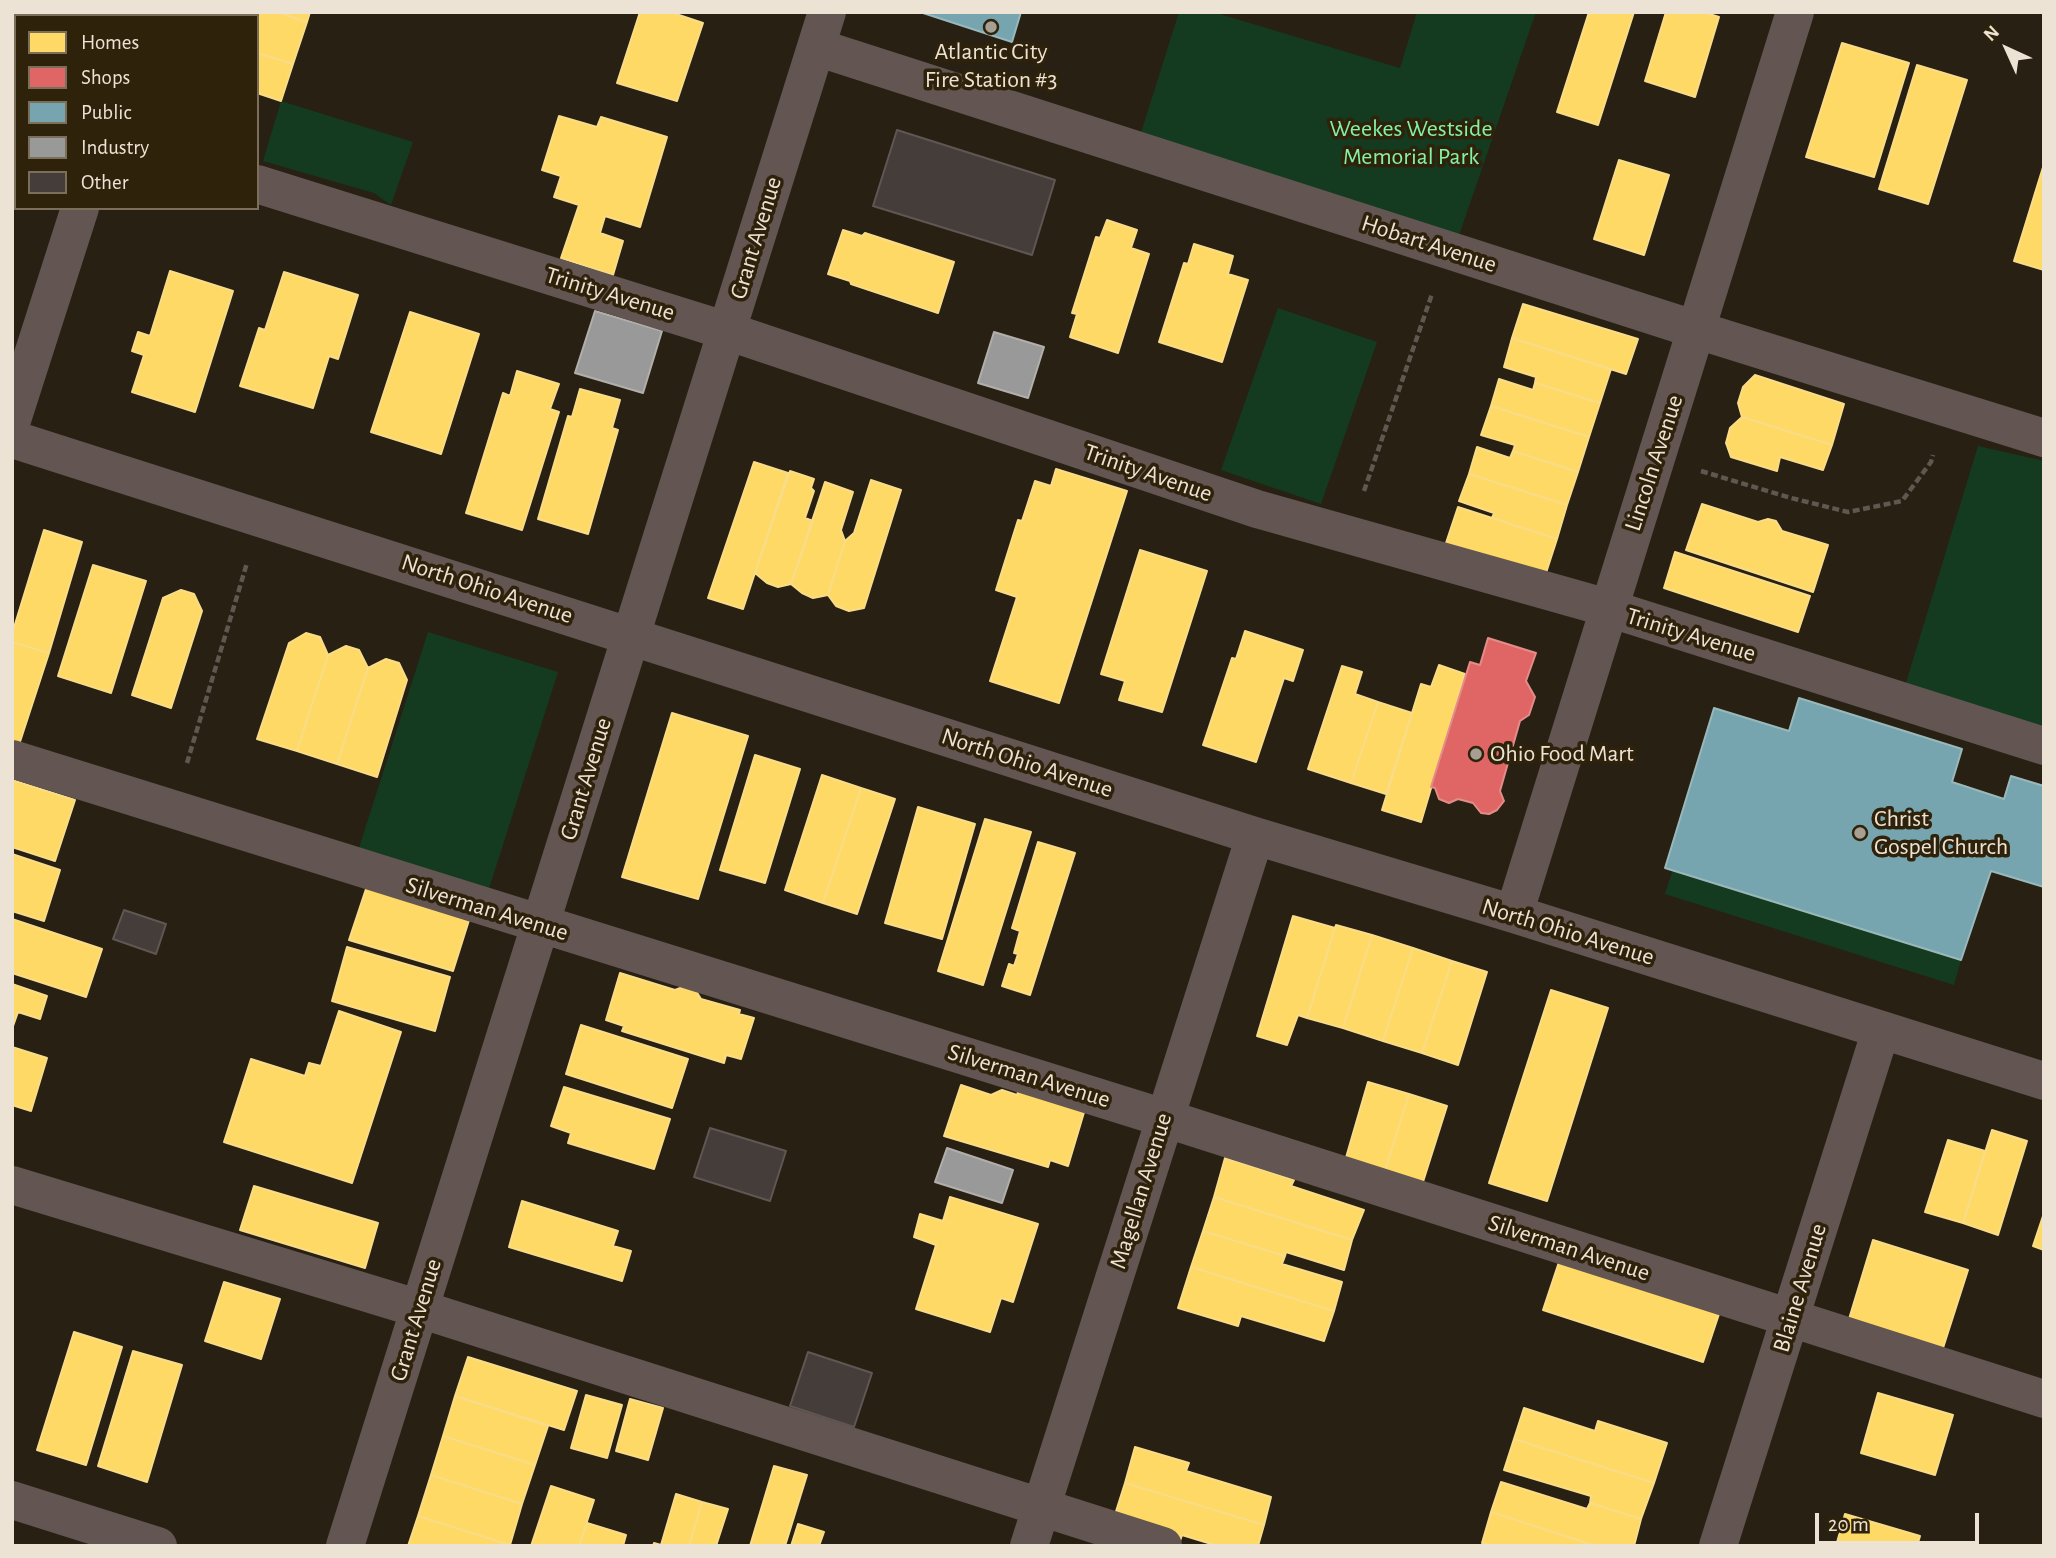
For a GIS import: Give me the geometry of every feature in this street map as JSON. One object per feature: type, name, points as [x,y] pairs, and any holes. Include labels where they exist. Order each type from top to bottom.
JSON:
[{"type":"street","name":"Lincoln Avenue","points":[[1514,914],[1795,12]]},
{"type":"street","name":"Hobart Avenue","points":[[822,29],[1448,250],[2044,438]]},
{"type":"street","name":"Grant Avenue","points":[[345,1546],[822,29]]},
{"type":"street","name":"Trinity Avenue","points":[[259,185],[727,331],[1257,509],[1608,608],[2044,746]]},
{"type":"street","points":[[12,420],[78,210]]},
{"type":"street","name":"North Ohio Avenue","points":[[12,439],[1255,836],[1514,914],[2044,1081]]},
{"type":"street","name":"Silverman Avenue","points":[[12,759],[1164,1118],[2044,1399]]},
{"type":"street","name":"Magellan Avenue","points":[[1028,1546],[1255,836]]},
{"type":"street","name":"Blaine Avenue","points":[[1718,1546],[1881,1030]]},
{"type":"street","points":[[12,1185],[420,1309],[1163,1546]]},
{"type":"street","points":[[12,1500],[158,1546]]},
{"type":"path","points":[[1349,535],[1448,250]]},
{"type":"path","points":[[1656,457],[1791,498],[1848,512],[1902,501],[1931,462],[1951,409]]},
{"type":"path","points":[[173,810],[261,517]]},
{"type":"green space","name":"Weekes Westside Memorial Park","points":[[1179,12],[1213,12],[1400,68],[1417,12],[1536,12],[1458,238],[1139,139]]},
{"type":"green space","points":[[281,101],[413,142],[391,205],[374,193],[263,161]]},
{"type":"green space","points":[[1278,308],[1377,342],[1321,504],[1221,470]]},
{"type":"green space","points":[[1978,446],[2044,461],[2044,732],[1905,686]]},
{"type":"green space","points":[[428,632],[558,672],[487,895],[357,854]]},
{"type":"green space","points":[[1673,869],[1961,960],[1954,985],[1665,894]]},
{"type":"building: Homes","points":[[277,12],[307,22],[293,64],[259,54],[259,14],[205,14]]},
{"type":"building: Homes","points":[[277,12],[310,12],[307,22]]},
{"type":"building: Homes","points":[[640,12],[670,12],[703,23],[677,101],[617,83]]},
{"type":"building: Homes","points":[[1589,12],[1634,12],[1598,125],[1557,112]]},
{"type":"building: Homes","points":[[1666,12],[1703,12],[1719,17],[1695,97],[1645,81]]},
{"type":"building: Homes","points":[[1842,43],[1909,63],[1874,177],[1806,157]]},
{"type":"building: Homes","points":[[259,54],[293,64],[281,101],[259,94]]},
{"type":"building: Homes","points":[[1917,65],[1967,80],[1928,204],[1879,189]]},
{"type":"building: Homes","points":[[559,116],[597,127],[601,117],[667,137],[640,227],[605,216],[600,233],[623,241],[613,275],[561,258],[579,205],[554,197],[561,176],[542,170]]},
{"type":"building: Homes","points":[[1619,160],[1669,175],[1644,255],[1594,239]]},
{"type":"building: Homes","points":[[2044,164],[2044,270],[2014,261]]},
{"type":"building: Homes","points":[[1107,220],[1137,230],[1131,248],[1149,254],[1118,353],[1070,337],[1077,314],[1072,313],[1096,237],[1100,238]]},
{"type":"building: Homes","points":[[843,230],[862,236],[865,233],[954,262],[938,313],[828,274]]},
{"type":"building: Homes","points":[[1194,244],[1233,256],[1228,274],[1248,280],[1222,362],[1159,342],[1184,263],[1188,264]]},
{"type":"building: Homes","points":[[170,271],[233,291],[195,412],[132,392],[144,355],[132,351],[138,332],[150,336]]},
{"type":"building: Homes","points":[[284,272],[358,295],[338,359],[329,356],[313,408],[240,386],[259,328],[265,330]]},
{"type":"building: Homes","points":[[1523,304],[1638,339],[1626,374],[1512,338]]},
{"type":"building: Homes","points":[[410,312],[479,334],[441,454],[371,432]]},
{"type":"building: Homes","points":[[1512,338],[1611,369],[1600,403],[1535,383],[1536,377],[1504,367]]},
{"type":"building: Homes","points":[[517,371],[559,384],[550,409],[559,412],[522,530],[466,513],[503,393],[510,396]]},
{"type":"building: Homes","points":[[1755,375],[1844,404],[1832,445],[1742,417],[1738,403],[1743,387]]},
{"type":"building: Homes","points":[[1499,379],[1533,390],[1535,383],[1600,403],[1589,437],[1491,406]]},
{"type":"building: Homes","points":[[580,389],[620,400],[612,428],[618,430],[588,534],[538,519],[568,416],[572,417]]},
{"type":"building: Homes","points":[[1491,406],[1589,437],[1578,472],[1513,451],[1515,445],[1481,435]]},
{"type":"building: Homes","points":[[1742,417],[1832,445],[1823,470],[1780,457],[1777,471],[1731,457],[1726,443],[1730,428]]},
{"type":"building: Homes","points":[[1477,447],[1510,458],[1513,451],[1578,472],[1567,505],[1469,474]]},
{"type":"building: Homes","points":[[754,462],[788,473],[743,609],[708,598]]},
{"type":"building: Homes","points":[[1056,469],[1127,491],[1059,703],[990,681],[1017,597],[996,590],[1018,520],[1022,521],[1035,481],[1051,486]]},
{"type":"building: Homes","points":[[790,471],[814,479],[811,488],[814,491],[805,518],[813,521],[791,584],[778,587],[767,583],[755,573]]},
{"type":"building: Homes","points":[[1469,474],[1567,505],[1557,539],[1492,518],[1494,513],[1459,501]]},
{"type":"building: Homes","points":[[871,480],[901,490],[864,608],[849,611],[836,606],[828,595],[845,541],[854,533]]},
{"type":"building: Homes","points":[[825,482],[853,492],[841,530],[845,541],[828,595],[813,598],[791,584]]},
{"type":"building: Homes","points":[[1702,504],[1758,522],[1768,519],[1776,521],[1782,531],[1828,545],[1813,592],[1686,550]]},
{"type":"building: Homes","points":[[1458,507],[1557,539],[1545,576],[1446,543]]},
{"type":"building: Homes","points":[[44,530],[82,542],[49,653],[12,642],[12,634]]},
{"type":"building: Homes","points":[[1140,550],[1207,571],[1162,712],[1119,700],[1125,681],[1101,674]]},
{"type":"building: Homes","points":[[1675,552],[1810,596],[1798,632],[1664,588]]},
{"type":"building: Homes","points":[[93,565],[146,581],[111,693],[58,676]]},
{"type":"building: Homes","points":[[181,590],[194,594],[202,611],[171,708],[132,695],[163,598]]},
{"type":"building: Homes","points":[[1245,631],[1303,650],[1293,681],[1284,678],[1256,762],[1203,745],[1232,658],[1236,659]]},
{"type":"building: Homes","points":[[306,633],[320,637],[328,655],[297,751],[257,739],[289,643]]},
{"type":"building: Homes","points":[[12,642],[49,653],[16,754],[12,753]]},
{"type":"building: Homes","points":[[346,646],[359,650],[368,668],[337,764],[297,751],[328,655]]},
{"type":"building: Homes","points":[[386,659],[399,663],[407,680],[377,777],[337,764],[368,668]]},
{"type":"building: Homes","points":[[1439,665],[1465,674],[1421,822],[1382,810],[1421,684],[1431,687]]},
{"type":"building: Homes","points":[[1342,666],[1362,672],[1355,694],[1378,702],[1351,783],[1308,769]]},
{"type":"building: Homes","points":[[1378,702],[1412,713],[1386,794],[1351,783]]},
{"type":"building: Homes","points":[[672,713],[748,736],[698,899],[622,877]]},
{"type":"building: Homes","points":[[755,755],[800,769],[765,883],[720,870]]},
{"type":"building: Homes","points":[[822,775],[861,788],[823,903],[785,890]]},
{"type":"building: Homes","points":[[12,780],[75,800],[55,861],[12,847]]},
{"type":"building: Homes","points":[[861,788],[895,799],[857,914],[823,903]]},
{"type":"building: Homes","points":[[918,807],[975,824],[942,939],[885,923]]},
{"type":"building: Homes","points":[[985,819],[1031,832],[983,985],[938,971]]},
{"type":"building: Homes","points":[[1038,842],[1075,853],[1030,995],[1002,986],[1009,964],[1014,966],[1018,954],[1014,953],[1020,931],[1012,928]]},
{"type":"building: Homes","points":[[12,854],[60,870],[44,921],[12,911]]},
{"type":"building: Homes","points":[[367,886],[470,917],[453,971],[349,940]]},
{"type":"building: Homes","points":[[1293,916],[1335,928],[1307,1018],[1298,1015],[1287,1045],[1257,1036]]},
{"type":"building: Homes","points":[[12,919],[102,949],[86,997],[12,973]]},
{"type":"building: Homes","points":[[1336,925],[1372,935],[1343,1028],[1307,1018]]},
{"type":"building: Homes","points":[[1372,935],[1413,948],[1383,1041],[1343,1028]]},
{"type":"building: Homes","points":[[347,947],[450,977],[435,1031],[332,1001]]},
{"type":"building: Homes","points":[[1413,948],[1452,961],[1422,1053],[1383,1041]]},
{"type":"building: Homes","points":[[1452,961],[1487,972],[1458,1065],[1422,1053]]},
{"type":"building: Homes","points":[[620,973],[675,990],[683,987],[696,991],[701,999],[740,1010],[739,1014],[754,1018],[741,1059],[726,1055],[724,1063],[622,1031],[624,1026],[606,1020]]},
{"type":"building: Homes","points":[[12,984],[47,996],[40,1019],[18,1012],[12,1029]]},
{"type":"building: Homes","points":[[1551,990],[1608,1008],[1547,1201],[1489,1183]]},
{"type":"building: Homes","points":[[339,1011],[401,1032],[352,1183],[224,1142],[251,1059],[305,1076],[309,1063],[321,1066]]},
{"type":"building: Homes","points":[[581,1025],[688,1059],[672,1108],[566,1074]]},
{"type":"building: Homes","points":[[12,1047],[47,1058],[31,1111],[12,1105]]},
{"type":"building: Homes","points":[[1368,1082],[1409,1094],[1384,1174],[1345,1161]]},
{"type":"building: Homes","points":[[961,1085],[991,1095],[1002,1090],[1017,1095],[1019,1089],[1085,1109],[1068,1166],[1050,1160],[1048,1167],[944,1136]]},
{"type":"building: Homes","points":[[564,1087],[670,1119],[654,1169],[568,1143],[571,1133],[551,1126]]},
{"type":"building: Homes","points":[[1409,1094],[1447,1106],[1422,1185],[1384,1174]]},
{"type":"building: Homes","points":[[1992,1130],[2027,1141],[1998,1235],[1963,1223]]},
{"type":"building: Homes","points":[[1948,1140],[1985,1151],[1963,1223],[1925,1212]]},
{"type":"building: Homes","points":[[1225,1158],[1294,1180],[1291,1186],[1364,1210],[1352,1240],[1214,1197]]},
{"type":"building: Homes","points":[[254,1186],[378,1223],[365,1268],[240,1230]]},
{"type":"building: Homes","points":[[950,1197],[1038,1224],[1013,1302],[1001,1298],[990,1332],[916,1309],[936,1245],[914,1237],[920,1214],[943,1221]]},
{"type":"building: Homes","points":[[1214,1197],[1352,1240],[1344,1270],[1286,1252],[1285,1256],[1203,1231]]},
{"type":"building: Homes","points":[[522,1201],[618,1231],[613,1246],[631,1251],[622,1281],[509,1247]]},
{"type":"building: Homes","points":[[2044,1213],[2044,1250],[2033,1246]]},
{"type":"building: Homes","points":[[1203,1231],[1285,1256],[1282,1264],[1342,1282],[1334,1311],[1191,1267]]},
{"type":"building: Homes","points":[[1873,1240],[1968,1270],[1943,1348],[1849,1319]]},
{"type":"building: Homes","points":[[1561,1256],[1721,1308],[1703,1362],[1543,1310]]},
{"type":"building: Homes","points":[[1191,1267],[1334,1311],[1324,1341],[1241,1316],[1238,1326],[1178,1308]]},
{"type":"building: Homes","points":[[224,1282],[280,1299],[261,1359],[205,1341]]},
{"type":"building: Homes","points":[[74,1332],[122,1347],[86,1465],[37,1450]]},
{"type":"building: Homes","points":[[133,1351],[182,1365],[147,1482],[98,1466]]},
{"type":"building: Homes","points":[[468,1357],[577,1391],[564,1430],[455,1396]]},
{"type":"building: Homes","points":[[1878,1393],[1953,1415],[1935,1475],[1861,1453]]},
{"type":"building: Homes","points":[[586,1395],[622,1405],[607,1458],[571,1448]]},
{"type":"building: Homes","points":[[455,1396],[548,1426],[535,1465],[443,1436]]},
{"type":"building: Homes","points":[[630,1399],[663,1408],[648,1460],[616,1451]]},
{"type":"building: Homes","points":[[1524,1408],[1595,1431],[1598,1421],[1667,1443],[1654,1483],[1514,1439]]},
{"type":"building: Homes","points":[[443,1436],[535,1465],[522,1504],[431,1475]]},
{"type":"building: Homes","points":[[1514,1439],[1654,1483],[1641,1519],[1590,1503],[1591,1496],[1504,1470]]},
{"type":"building: Homes","points":[[1135,1447],[1189,1463],[1186,1471],[1271,1497],[1264,1525],[1125,1483]]},
{"type":"building: Homes","points":[[774,1466],[807,1475],[785,1546],[750,1546]]},
{"type":"building: Homes","points":[[431,1475],[522,1504],[510,1545],[418,1516]]},
{"type":"building: Homes","points":[[1501,1482],[1587,1509],[1590,1503],[1641,1519],[1634,1546],[1596,1546],[1491,1512]]},
{"type":"building: Homes","points":[[1125,1483],[1264,1525],[1258,1546],[1218,1546],[1182,1535],[1179,1544],[1112,1524]]},
{"type":"building: Homes","points":[[551,1486],[594,1500],[579,1546],[531,1546]]},
{"type":"building: Homes","points":[[676,1494],[702,1502],[689,1546],[653,1546],[654,1543],[661,1545]]},
{"type":"building: Homes","points":[[702,1502],[728,1509],[716,1546],[689,1546]]},
{"type":"building: Homes","points":[[1491,1512],[1596,1546],[1491,1546],[1482,1543]]},
{"type":"building: Homes","points":[[1845,1514],[1920,1536],[1917,1546],[1836,1546]]},
{"type":"building: Homes","points":[[418,1516],[510,1545],[510,1546],[408,1546]]},
{"type":"building: Homes","points":[[587,1523],[626,1535],[623,1546],[579,1546]]},
{"type":"building: Homes","points":[[798,1524],[824,1532],[819,1546],[791,1546]]},
{"type":"building: Shops","name":"Ohio Food Mart","points":[[1488,638],[1536,653],[1526,681],[1535,697],[1529,715],[1520,721],[1500,791],[1504,801],[1497,810],[1489,814],[1481,813],[1473,803],[1458,799],[1449,803],[1439,799],[1435,788],[1431,787],[1470,662],[1480,665]]},
{"type":"building: Public","name":"Atlantic City Fire Station #3","points":[[920,12],[1021,12],[1012,42]]},
{"type":"building: Public","name":"Christ Gospel Church","points":[[1799,698],[1962,749],[1952,782],[2004,799],[2011,776],[2044,786],[2044,887],[1991,871],[1961,960],[1665,868],[1714,708],[1789,731]]},
{"type":"building: Industry","points":[[595,311],[662,331],[643,393],[575,373]]},
{"type":"building: Industry","points":[[994,332],[1044,347],[1028,398],[978,383]]},
{"type":"building: Industry","points":[[947,1148],[1013,1170],[1002,1203],[935,1182]]},
{"type":"building: Other","points":[[897,130],[1055,180],[1032,255],[873,206]]},
{"type":"building: Other","points":[[124,910],[166,924],[156,954],[113,939]]},
{"type":"building: Other","points":[[710,1128],[786,1151],[770,1201],[694,1177]]},
{"type":"building: Other","points":[[808,1352],[872,1373],[854,1427],[790,1406]]},
{"type":"place","name":"Atlantic City Fire Station #3","points":[[991,27]]},
{"type":"place","name":"Ohio Food Mart","points":[[1476,754]]},
{"type":"place","name":"Christ Gospel Church","points":[[1860,833]]}]
